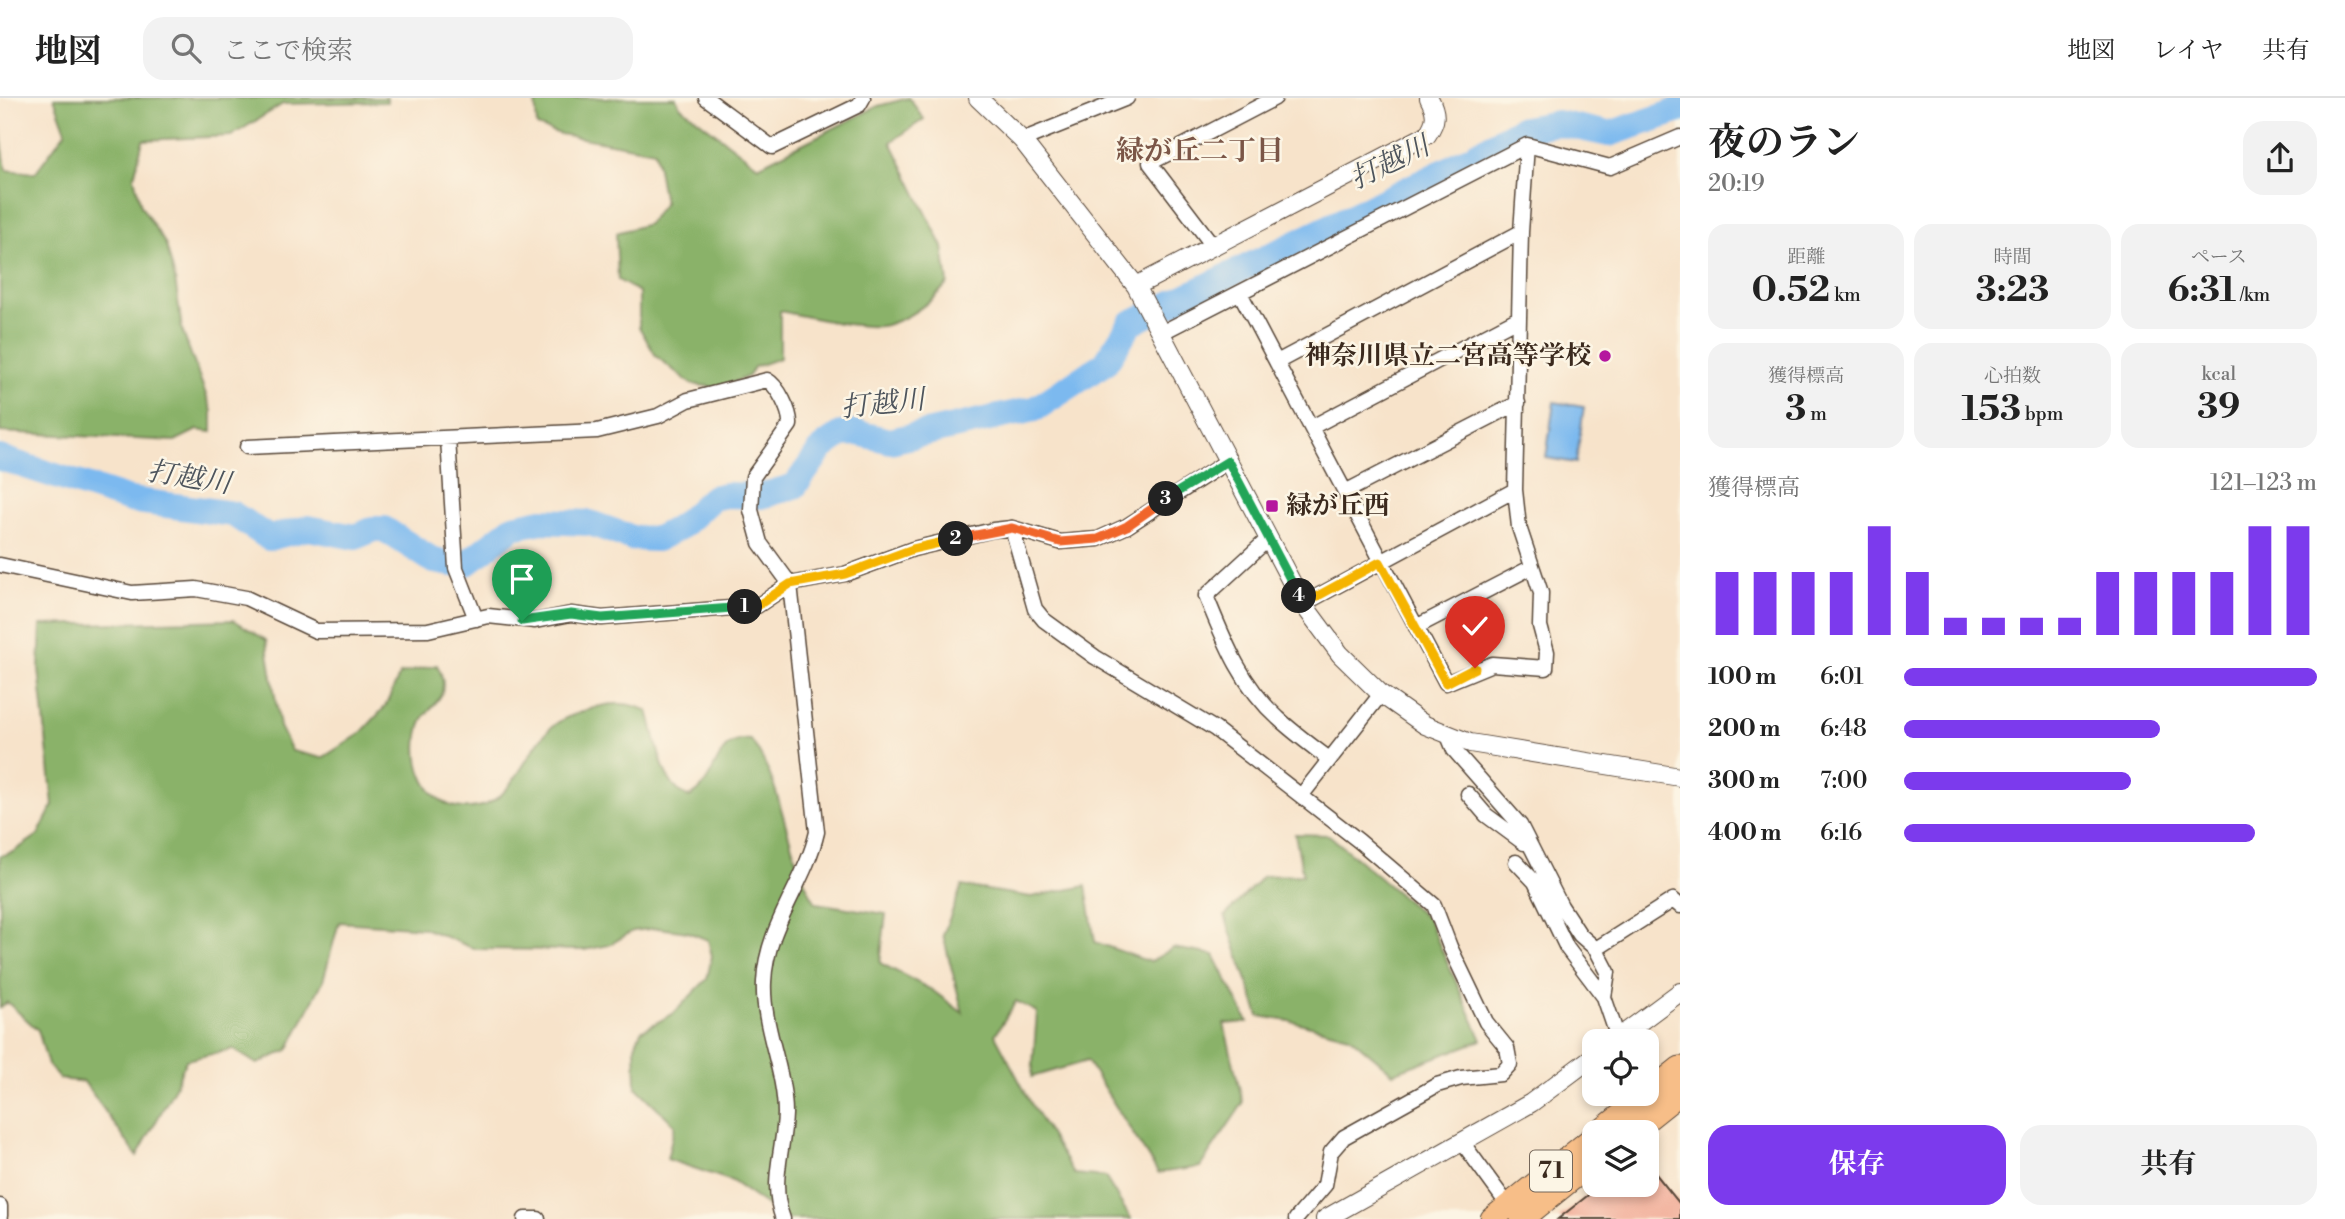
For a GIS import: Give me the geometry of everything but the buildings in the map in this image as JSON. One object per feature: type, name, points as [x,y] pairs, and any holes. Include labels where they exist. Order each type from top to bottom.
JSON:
[{"type":"main road","name":"71","points":[[1615,1120],[1680,1068]]},
{"type":"main road","points":[[1646,1120],[1680,1093]]},
{"type":"main road","name":"71","points":[[1510,1216],[1582,1148]]},
{"type":"main road","name":"71","points":[[1510,1216],[1582,1169]]},
{"type":"street","points":[[706,98],[772,147],[857,100]]},
{"type":"street","points":[[978,98],[1022,140],[1139,290],[1303,604],[1340,654],[1381,694],[1425,724],[1470,743],[1680,777]]},
{"type":"street","points":[[1022,140],[1103,103],[1127,98]]},
{"type":"street","points":[[1214,247],[1150,163],[1275,98]]},
{"type":"street","points":[[1139,290],[1214,247],[1427,135],[1435,125],[1436,115],[1429,98]]},
{"type":"street","points":[[1159,329],[1240,293],[1527,145],[1610,167],[1680,137]]},
{"type":"street","points":[[1240,293],[1446,683],[1475,668],[1492,664],[1546,668],[1547,652],[1540,626],[1541,593],[1519,527],[1515,490],[1521,232],[1527,145]]},
{"type":"street","points":[[1277,362],[1521,232]]},
{"type":"street","points":[[1312,427],[1519,318]]},
{"type":"street","points":[[247,447],[597,430],[658,416],[688,400],[767,380],[774,383],[790,418],[790,425],[751,483],[751,510],[760,543],[790,584],[817,832],[811,860],[785,904],[768,952],[764,981],[765,1013],[780,1076],[785,1114],[776,1176],[776,1200],[783,1219]]},
{"type":"street","points":[[1345,492],[1518,403]]},
{"type":"street","points":[[448,438],[456,568],[476,619]]},
{"type":"street","points":[[0,565],[132,593],[196,589],[246,598],[316,631],[428,630],[488,616],[535,621],[571,614],[602,618],[757,606],[790,584],[845,574],[913,549],[1012,528],[1060,542],[1098,539],[1127,526],[1228,461]]},
{"type":"street","points":[[1303,604],[1515,490]]},
{"type":"street","points":[[1012,528],[1035,609],[1044,620],[1106,664],[1215,729],[1434,905],[1450,947],[1486,1023],[1507,1048],[1510,1064],[1494,1077],[1461,1078],[1437,1085],[1344,1136],[1331,1152],[1325,1185],[1296,1219]]},
{"type":"street","points":[[1268,539],[1206,596],[1228,649],[1251,687],[1276,717],[1329,759]]},
{"type":"street","points":[[1416,627],[1532,566]]},
{"type":"street","points":[[1301,796],[1381,694]]},
{"type":"street","points":[[1447,733],[1454,750],[1520,825],[1561,906],[1580,935],[1596,949],[1608,972],[1604,997]]},
{"type":"street","points":[[1468,794],[1486,815],[1533,850]]},
{"type":"street","points":[[1516,862],[1535,882],[1567,948],[1604,997],[1613,1029]]},
{"type":"street","points":[[1596,949],[1673,900],[1680,906]]},
{"type":"street","points":[[1631,1029],[1680,992]]},
{"type":"street","points":[[1325,1219],[1531,1103],[1582,1065]]},
{"type":"street","points":[[1462,1142],[1510,1216]]},
{"type":"street","points":[[0,1206],[0,1216]]},
{"type":"street","points":[[525,1219],[538,1219]]},
{"type":"green space","points":[[54,98],[387,98],[387,102],[283,104],[231,136],[143,140],[134,177],[141,206],[166,245],[175,279],[182,330],[212,411],[212,432],[197,430],[175,441],[0,432],[0,128],[6,170],[35,173],[66,131]]},
{"type":"green space","points":[[535,98],[676,98],[680,106],[758,166],[878,106],[909,98],[924,119],[891,142],[943,247],[948,283],[920,308],[886,325],[850,325],[780,311],[780,358],[754,367],[749,376],[720,388],[691,384],[656,356],[639,327],[639,292],[618,280],[616,233],[648,224],[664,203],[655,151],[560,134],[537,126]]},
{"type":"green space","points":[[234,620],[266,640],[280,727],[292,751],[322,758],[360,734],[385,707],[400,674],[437,665],[442,691],[422,721],[418,734],[418,762],[429,788],[437,798],[449,805],[463,808],[481,806],[495,800],[517,776],[545,733],[565,718],[598,707],[627,705],[648,711],[666,772],[679,791],[689,797],[706,782],[729,745],[751,740],[763,759],[779,799],[797,863],[816,903],[886,914],[880,963],[932,990],[963,1013],[943,935],[962,886],[1031,897],[1086,886],[1095,942],[1150,962],[1173,948],[1214,955],[1248,1022],[1224,1024],[1243,1103],[1200,1167],[1158,1173],[1087,1061],[1032,1077],[1037,1012],[1016,1001],[995,1035],[1032,1105],[1074,1174],[1105,1177],[1131,1219],[786,1219],[732,1181],[667,1159],[675,1125],[636,1087],[635,1046],[641,1031],[673,1014],[707,979],[712,956],[708,940],[688,932],[658,928],[633,931],[609,945],[584,950],[475,949],[424,928],[339,922],[323,981],[288,1050],[257,1064],[233,1049],[186,1060],[173,1091],[137,1156],[84,1082],[60,1079],[48,1065],[38,1030],[7,1002],[0,1008],[0,856],[13,852],[38,835],[53,805],[39,669],[41,625]]},
{"type":"green space","points":[[1295,834],[1329,835],[1428,919],[1482,1040],[1393,1073],[1349,1036],[1259,1016],[1225,916],[1263,876],[1303,875]]},
{"type":"water","points":[[1554,402],[1584,407],[1576,463],[1546,458]]},
{"type":"waterway","name":"打越川","points":[[0,458],[130,500],[233,514],[269,538],[308,528],[355,537],[374,529],[384,529],[434,561],[451,564],[467,563],[513,527],[542,521],[590,523],[632,538],[657,539],[682,526],[712,498],[726,495],[761,496],[795,486],[822,448],[841,434],[858,433],[890,441],[1035,409],[1105,363],[1131,323],[1453,167],[1518,130],[1557,123],[1609,134],[1680,110]]},
{"type":"place","name":"神奈川県立二宮高等学校","points":[[1605,356]]},
{"type":"place","name":"緑が丘西","points":[[1272,506]]},
{"type":"district","name":"緑が丘二丁目","points":[[1200,151]]},
{"type":"route","points":[[522,621],[571,614],[602,618],[757,606],[790,584],[845,574],[913,549],[1002,528],[1012,528],[1060,542],[1098,539],[1127,526],[1171,495],[1228,461],[1303,604],[1380,562],[1446,683],[1475,668]]}]
